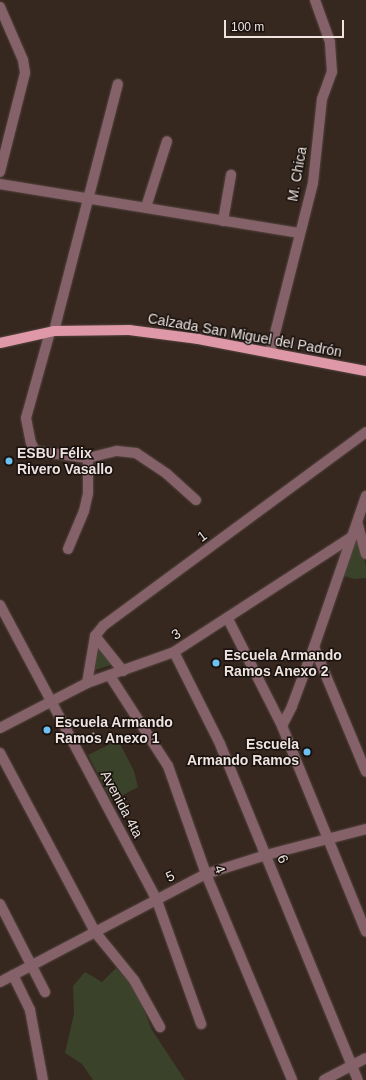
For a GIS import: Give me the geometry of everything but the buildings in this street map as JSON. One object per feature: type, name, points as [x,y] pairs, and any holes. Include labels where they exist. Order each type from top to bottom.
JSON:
[{"type":"main road","name":"Calzada San Miguel del Padrón","points":[[0,343],[52,332],[129,330],[198,339],[366,370]]},
{"type":"street","name":"M. Chica","points":[[270,353],[298,233],[313,183],[322,99],[332,72],[330,42],[315,0]]},
{"type":"street","points":[[0,7],[23,60],[25,73],[0,172]]},
{"type":"street","points":[[118,84],[52,332],[26,418],[31,443],[40,453],[88,458],[117,451],[136,453],[167,474],[196,500]]},
{"type":"street","points":[[146,207],[167,140]]},
{"type":"street","points":[[223,221],[231,175]]},
{"type":"street","points":[[0,184],[89,197],[298,233]]},
{"type":"street","name":"1","points":[[95,636],[103,626],[364,437]]},
{"type":"street","points":[[68,549],[84,512],[88,493],[88,458]]},
{"type":"street","points":[[282,726],[292,706],[314,647],[352,536],[358,525],[366,496]]},
{"type":"street","points":[[358,525],[366,554]]},
{"type":"street","name":"3","points":[[0,728],[87,683],[174,652],[228,619],[352,536]]},
{"type":"street","name":"Avenida 4ta","points":[[0,605],[156,898],[201,1024]]},
{"type":"street","points":[[228,619],[282,726],[366,932]]},
{"type":"street","points":[[95,636],[123,671]]},
{"type":"street","points":[[87,683],[95,636]]},
{"type":"street","points":[[314,647],[366,772]]},
{"type":"street","name":"6","points":[[174,652],[220,744],[358,1080]]},
{"type":"street","name":"4","points":[[110,676],[168,766],[206,874],[292,1080]]},
{"type":"street","points":[[0,753],[95,932],[134,980],[160,1027]]},
{"type":"street","name":"5","points":[[0,982],[156,898],[206,874],[266,855],[366,829]]},
{"type":"street","points":[[0,904],[45,992]]},
{"type":"street","points":[[13,974],[30,1010],[43,1080]]},
{"type":"street","points":[[324,1080],[366,1058]]},
{"type":"path","points":[[75,744],[94,733]]},
{"type":"green space","points":[[353,543],[360,543],[366,566],[366,578],[354,579],[344,576]]},
{"type":"green space","points":[[99,646],[114,664],[95,670]]},
{"type":"green space","points":[[118,740],[134,771],[138,787],[112,801],[88,755]]},
{"type":"green space","points":[[116,968],[135,988],[152,1030],[185,1080],[93,1080],[82,1064],[65,1053],[74,1014],[73,986],[85,972],[102,982]]},
{"type":"place","name":"ESBU Félix Rivero Vasallo","points":[[9,461]]},
{"type":"place","name":"Escuela Armando Ramos Anexo 2","points":[[216,663]]},
{"type":"place","name":"Escuela Armando Ramos Anexo 1","points":[[47,730]]},
{"type":"place","name":"Escuela Armando Ramos","points":[[307,752]]}]
